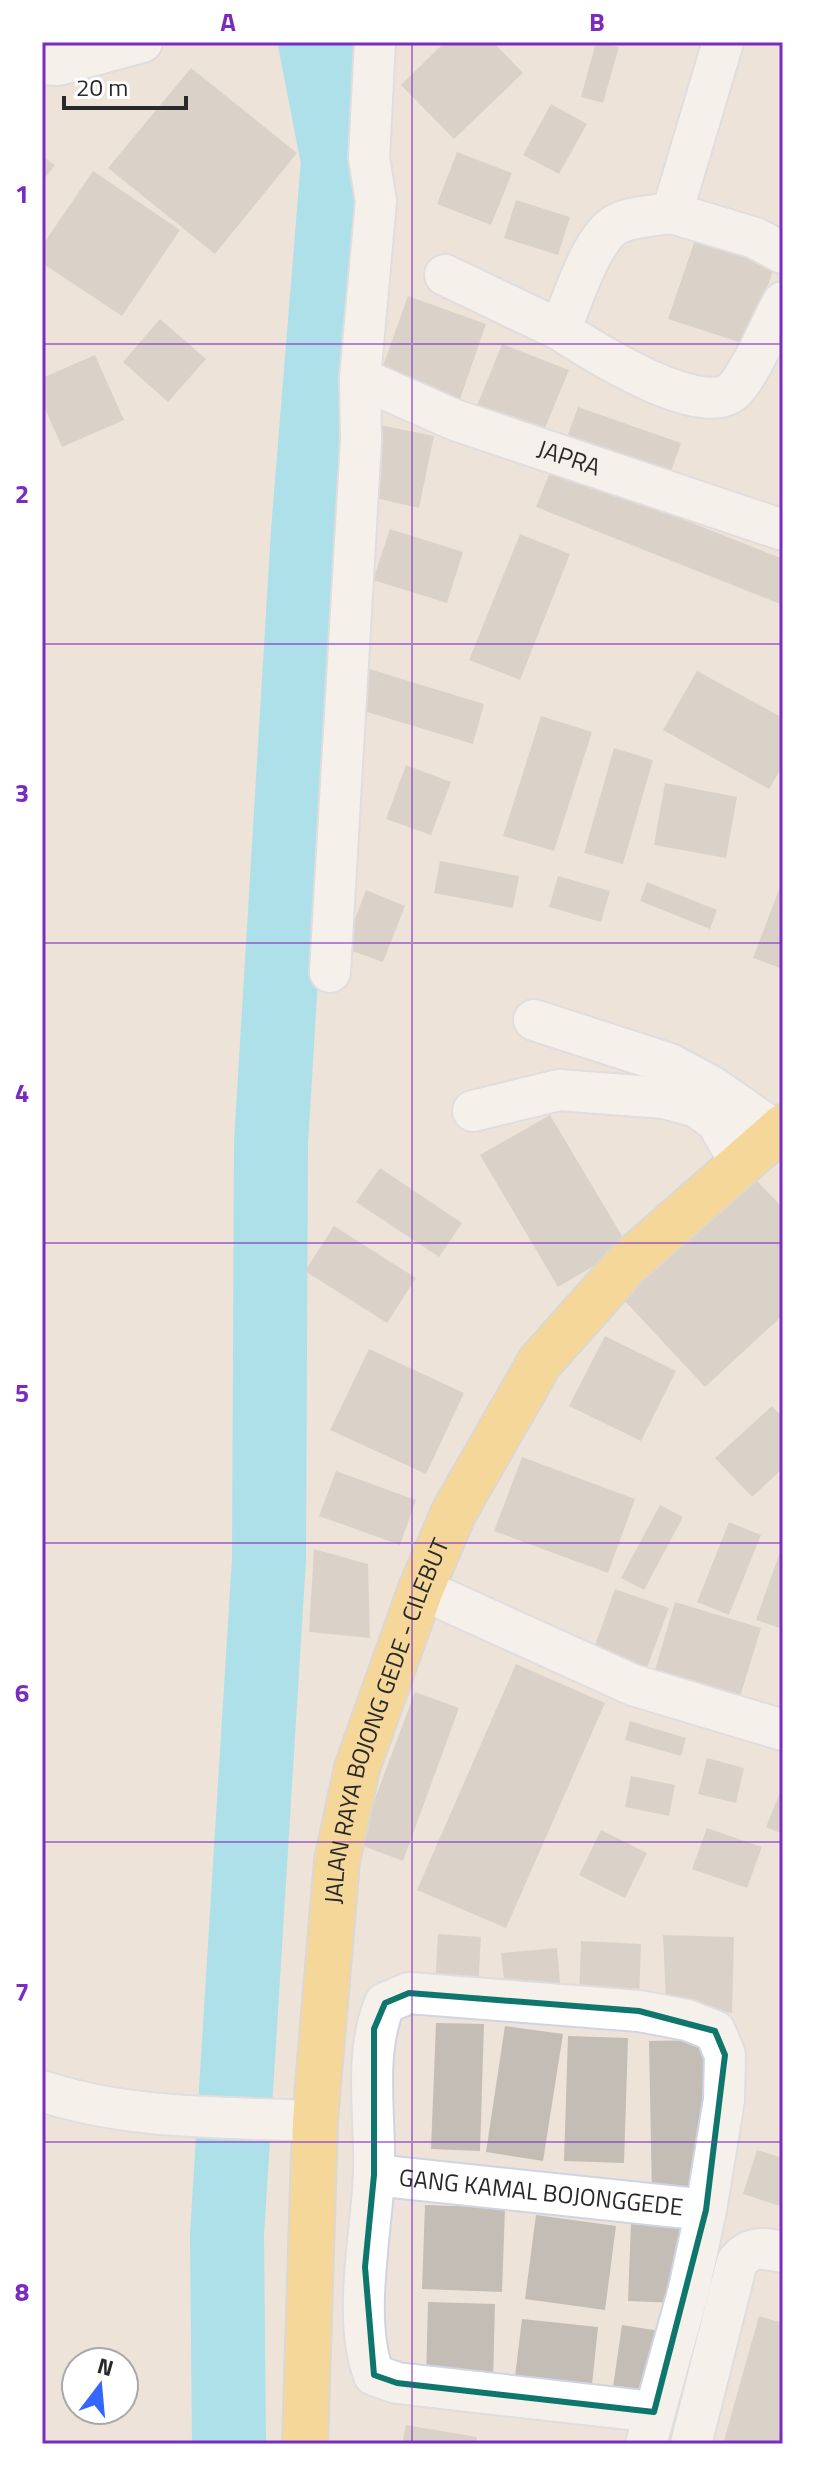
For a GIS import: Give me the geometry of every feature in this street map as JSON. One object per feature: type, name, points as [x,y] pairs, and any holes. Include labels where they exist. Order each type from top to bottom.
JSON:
[{"type":"main road","name":"JALAN RAYA BOJONG GEDE - CILEBUT","points":[[305,2444],[315,2121],[337,1861],[357,1768],[421,1589],[454,1512],[540,1362],[628,1263],[780,1129]]},
{"type":"street","points":[[42,64],[58,65],[142,42]]},
{"type":"street","points":[[330,972],[361,440],[360,378],[376,201],[369,158],[375,42]]},
{"type":"street","points":[[672,213],[723,42]]},
{"type":"street","points":[[560,330],[589,262],[611,228],[631,219],[672,213],[755,238],[783,253]]},
{"type":"street","points":[[445,275],[560,330],[683,395],[713,400],[735,390],[783,302]]},
{"type":"street","name":"JAPRA","points":[[360,378],[455,420],[783,530]]},
{"type":"street","points":[[534,1020],[670,1064],[780,1129]]},
{"type":"street","points":[[473,1111],[559,1090],[664,1098],[697,1107],[717,1122],[741,1164]]},
{"type":"street","points":[[421,1589],[633,1685],[783,1730]]},
{"type":"street","points":[[409,1993],[639,2011],[687,2020],[715,2031],[725,2055],[724,2100],[706,2210],[689,2289],[650,2428],[397,2383],[374,2375],[367,2337],[365,2267],[374,2175],[374,2029],[385,2003],[409,1993]]},
{"type":"street","points":[[42,2091],[63,2098],[172,2115],[315,2121]]},
{"type":"street","name":"GANG KAMAL BOJONGGEDE","points":[[374,2175],[706,2210]]},
{"type":"street","points":[[691,2444],[729,2281],[737,2262],[745,2252],[760,2247],[783,2252]]},
{"type":"highlighted area","points":[[409,1993],[639,2011],[715,2031],[725,2055],[706,2210],[654,2412],[397,2383],[374,2375],[365,2267],[374,2175],[374,2029],[385,2003]]},
{"type":"building","points":[[445,42],[493,42],[523,73],[454,139],[401,85]]},
{"type":"building","points":[[596,42],[619,47],[603,103],[581,97]]},
{"type":"building","points":[[191,68],[297,153],[215,254],[108,168]]},
{"type":"building","points":[[551,104],[587,124],[559,174],[523,155]]},
{"type":"building","points":[[457,152],[512,173],[491,225],[437,204]]},
{"type":"building","points":[[42,156],[55,165],[42,182]]},
{"type":"building","points":[[93,171],[180,230],[122,316],[42,263],[42,246]]},
{"type":"building","points":[[516,200],[570,217],[558,255],[504,238]]},
{"type":"building","points":[[696,237],[775,264],[748,345],[668,319]]},
{"type":"building","points":[[408,296],[486,324],[458,405],[379,377]]},
{"type":"building","points":[[160,319],[206,359],[168,402],[123,362]]},
{"type":"building","points":[[502,344],[569,370],[540,440],[474,413]]},
{"type":"building","points":[[95,355],[124,420],[62,447],[42,402],[42,378]]},
{"type":"building","points":[[578,407],[681,443],[668,480],[565,443]]},
{"type":"building","points":[[380,425],[434,436],[419,508],[366,496]]},
{"type":"building","points":[[552,467],[783,559],[783,605],[536,507]]},
{"type":"building","points":[[390,529],[463,552],[447,603],[373,580]]},
{"type":"building","points":[[520,534],[570,554],[520,680],[469,660]]},
{"type":"building","points":[[366,668],[484,704],[473,744],[354,708]]},
{"type":"building","points":[[697,671],[783,718],[783,765],[769,789],[663,730]]},
{"type":"building","points":[[541,716],[592,732],[554,851],[503,836]]},
{"type":"building","points":[[614,748],[653,760],[623,864],[584,853]]},
{"type":"building","points":[[406,765],[451,782],[431,835],[386,819]]},
{"type":"building","points":[[665,783],[737,797],[726,858],[654,845]]},
{"type":"building","points":[[440,861],[519,876],[513,908],[434,893]]},
{"type":"building","points":[[558,876],[610,891],[601,922],[549,907]]},
{"type":"building","points":[[783,879],[783,969],[753,958]]},
{"type":"building","points":[[647,882],[717,910],[710,929],[640,901]]},
{"type":"building","points":[[366,890],[405,906],[383,962],[344,948]]},
{"type":"building","points":[[550,1115],[628,1246],[558,1287],[480,1155]]},
{"type":"building","points":[[380,1168],[462,1223],[439,1257],[356,1202]]},
{"type":"building","points":[[755,1179],[783,1208],[783,1315],[705,1387],[623,1299]]},
{"type":"building","points":[[334,1226],[416,1278],[387,1323],[305,1271]]},
{"type":"building","points":[[605,1336],[676,1371],[641,1441],[569,1406]]},
{"type":"building","points":[[369,1349],[464,1393],[426,1474],[330,1430]]},
{"type":"building","points":[[772,1406],[783,1418],[783,1468],[752,1497],[715,1458]]},
{"type":"building","points":[[522,1457],[635,1499],[608,1573],[494,1531]]},
{"type":"building","points":[[336,1471],[416,1500],[400,1545],[319,1516]]},
{"type":"building","points":[[660,1505],[683,1517],[644,1590],[621,1578]]},
{"type":"building","points":[[729,1522],[761,1535],[729,1615],[697,1602]]},
{"type":"building","points":[[783,1543],[783,1629],[756,1620]]},
{"type":"building","points":[[314,1549],[368,1564],[370,1638],[309,1632]]},
{"type":"building","points":[[615,1589],[669,1608],[642,1681],[589,1662]]},
{"type":"building","points":[[675,1602],[761,1628],[735,1713],[650,1687]]},
{"type":"building","points":[[516,1664],[605,1703],[506,1928],[417,1890]]},
{"type":"building","points":[[415,1692],[459,1708],[403,1861],[358,1844]]},
{"type":"building","points":[[630,1721],[686,1738],[681,1756],[625,1740]]},
{"type":"building","points":[[707,1758],[744,1768],[736,1803],[698,1794]]},
{"type":"building","points":[[631,1776],[675,1785],[669,1816],[625,1807]]},
{"type":"building","points":[[783,1785],[783,1834],[766,1827]]},
{"type":"building","points":[[707,1828],[762,1847],[747,1888],[692,1869]]},
{"type":"building","points":[[601,1830],[647,1853],[625,1898],[579,1875]]},
{"type":"building","points":[[438,1934],[481,1937],[478,1989],[435,1986]]},
{"type":"building","points":[[663,1935],[734,1937],[732,2013],[666,2001]]},
{"type":"building","points":[[581,1941],[641,1944],[639,2002],[579,1999]]},
{"type":"building","points":[[557,1948],[561,1993],[506,1997],[501,1953]]},
{"type":"building","points":[[436,2023],[484,2024],[480,2151],[431,2149]]},
{"type":"building","points":[[505,2026],[563,2034],[543,2161],[486,2152]]},
{"type":"building","points":[[568,2036],[628,2038],[624,2163],[564,2161]]},
{"type":"building","points":[[704,2040],[705,2195],[652,2196],[649,2041]]},
{"type":"building","points":[[757,2150],[783,2158],[783,2207],[743,2194]]},
{"type":"building","points":[[425,2205],[505,2208],[502,2292],[422,2289]]},
{"type":"building","points":[[536,2215],[616,2226],[605,2310],[525,2299]]},
{"type":"building","points":[[631,2224],[680,2226],[677,2303],[628,2301]]},
{"type":"building","points":[[428,2302],[495,2304],[493,2383],[426,2380]]},
{"type":"building","points":[[759,2316],[783,2323],[783,2444],[723,2444]]},
{"type":"building","points":[[522,2319],[598,2327],[591,2394],[514,2385]]},
{"type":"building","points":[[622,2325],[660,2331],[648,2406],[611,2401]]},
{"type":"building","points":[[406,2425],[477,2437],[476,2444],[402,2444]]},
{"type":"waterway","points":[[229,2444],[227,2235],[269,1559],[271,1143],[308,531],[338,161],[315,42]]}]
